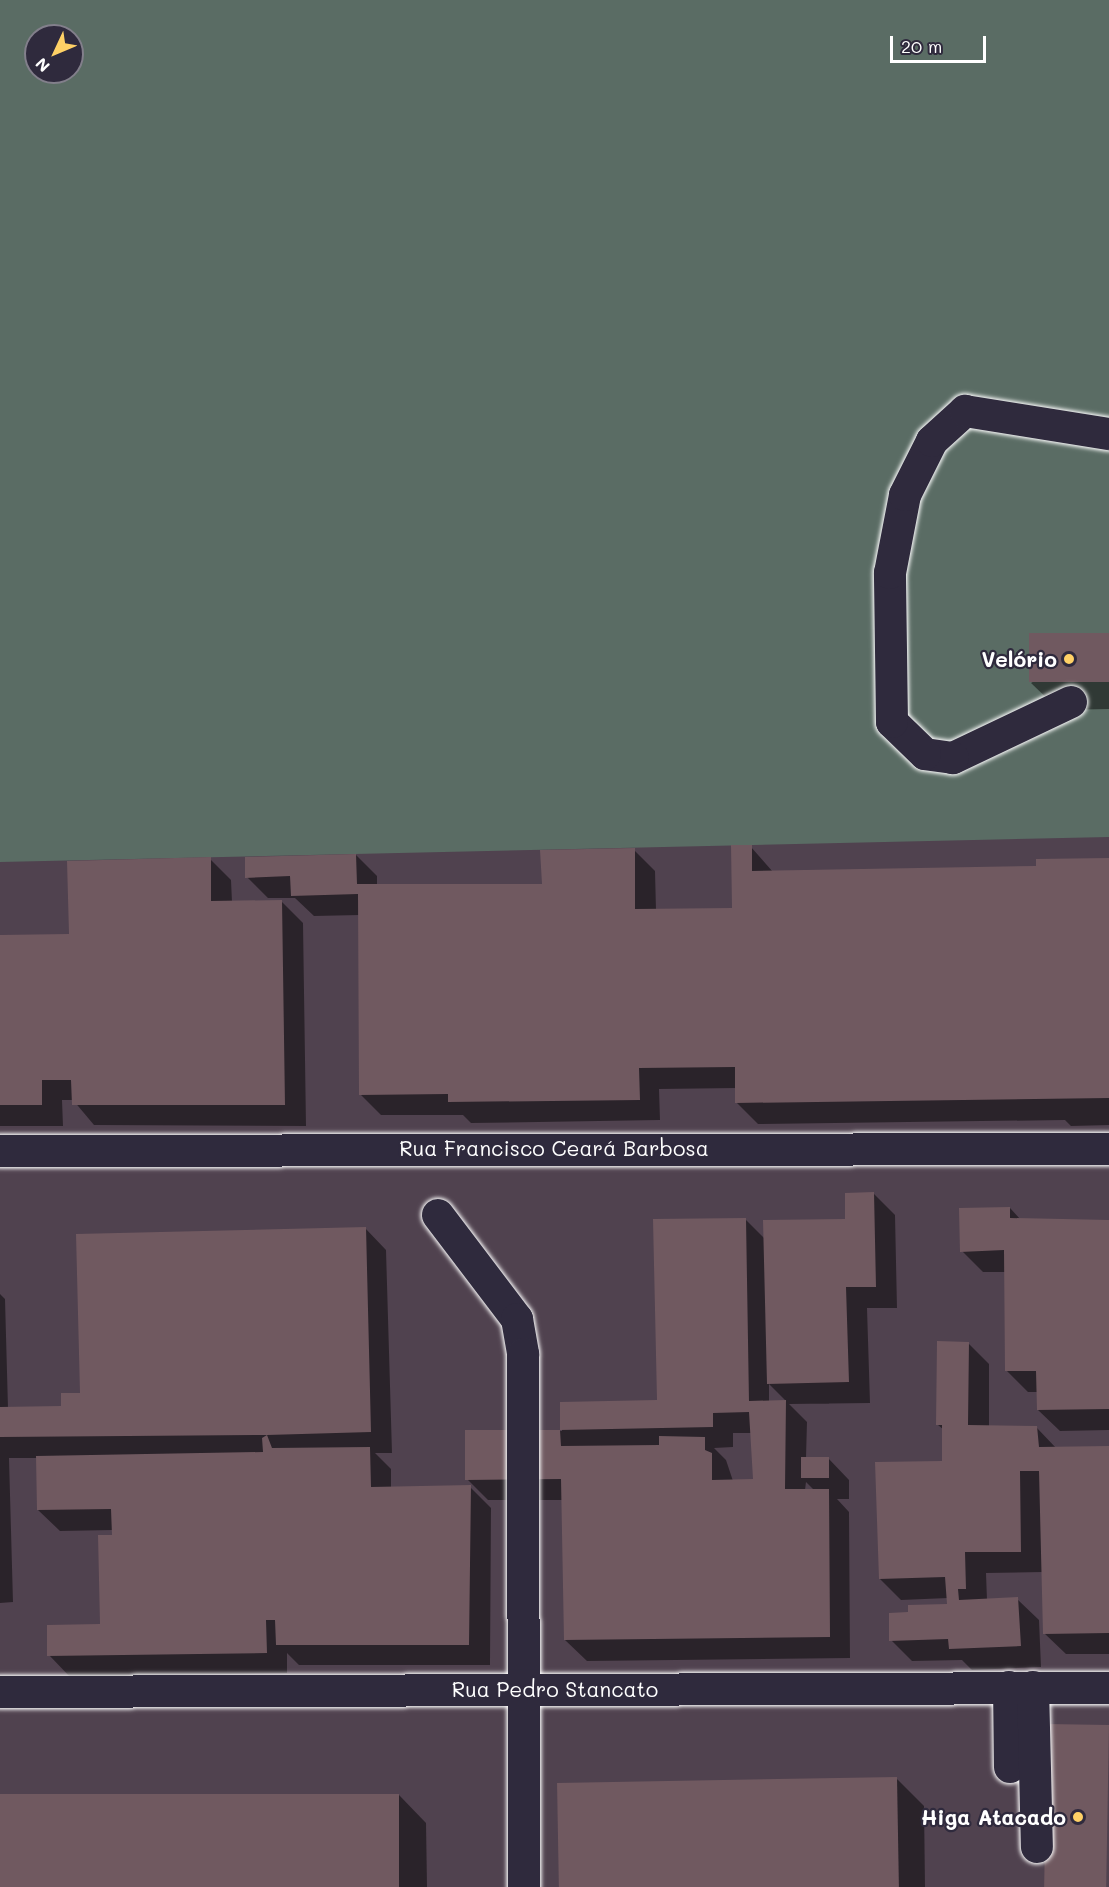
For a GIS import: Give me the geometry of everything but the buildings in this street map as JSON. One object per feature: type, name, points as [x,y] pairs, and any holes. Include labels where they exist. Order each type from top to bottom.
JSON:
[{"type":"street","points":[[1071,702],[953,758],[925,754],[892,722],[890,573],[905,495],[932,441],[965,411],[1109,434]]},
{"type":"street","name":"Rua Francisco Ceará Barbosa","points":[[0,1151],[1109,1149]]},
{"type":"street","points":[[438,1215],[517,1318],[523,1354],[524,1887]]},
{"type":"street","points":[[1010,1767],[1021,1687]]},
{"type":"street","points":[[1021,1687],[1037,1847]]},
{"type":"street","name":"Rua Pedro Stancato","points":[[0,1692],[1109,1688]]},
{"type":"shaded area","points":[[0,837],[1109,837],[1109,1887],[0,1887]]},
{"type":"green space","points":[[0,0],[1109,0],[1109,837],[0,862]]},
{"type":"place","name":"Velório","points":[[1069,659]]},
{"type":"place","name":"Higa Atacado","points":[[1078,1817]]}]
